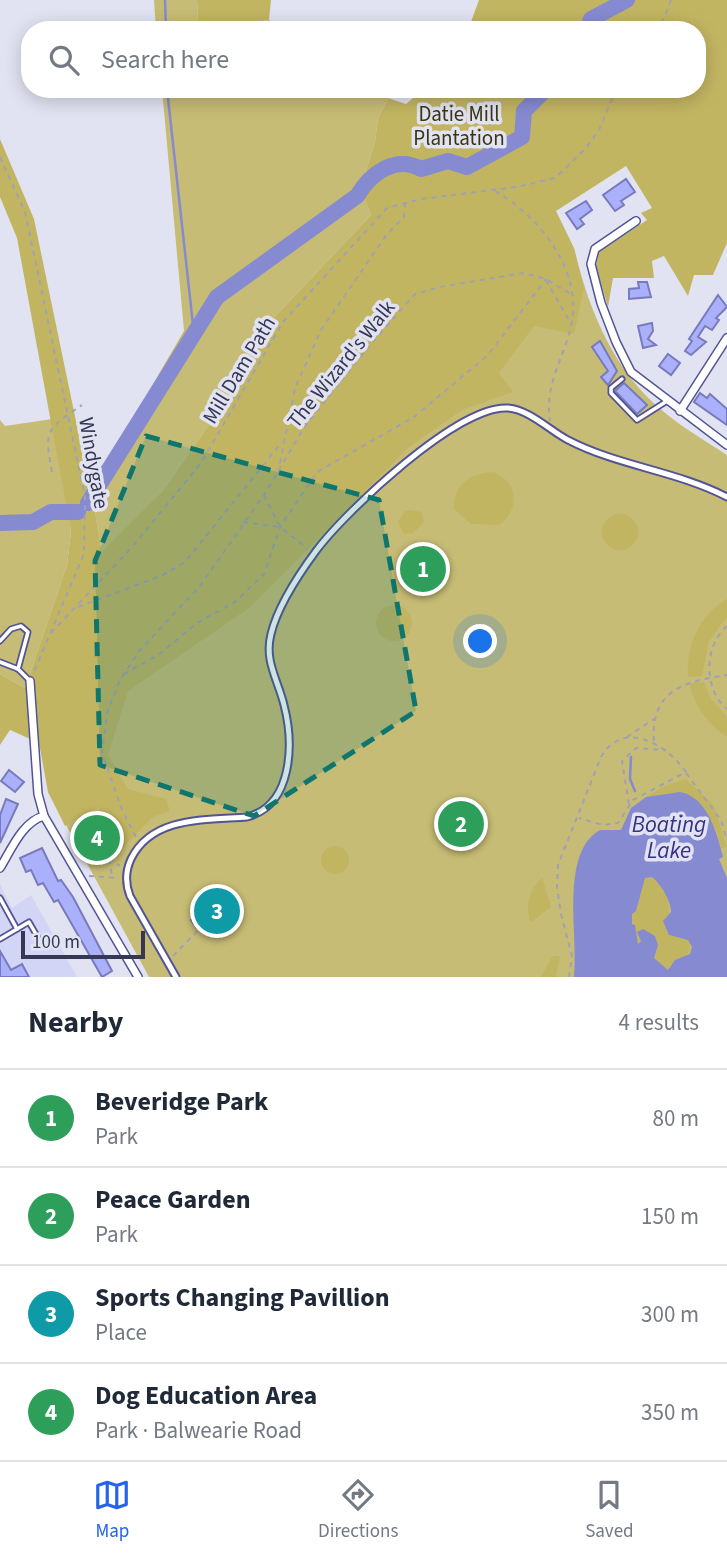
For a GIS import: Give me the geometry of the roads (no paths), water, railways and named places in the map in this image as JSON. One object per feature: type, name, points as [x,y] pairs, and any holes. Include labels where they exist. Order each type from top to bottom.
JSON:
[{"type":"street","points":[[636,221],[595,249],[591,264],[616,342],[631,372],[680,411],[726,442]]},
{"type":"street","points":[[680,411],[727,338]]},
{"type":"street","points":[[176,977],[130,896],[126,881],[127,871],[140,844],[153,833],[173,824],[247,817],[258,814],[275,801],[282,790],[288,750],[285,706],[268,662],[271,634],[284,602],[314,554],[390,474],[465,421],[495,408],[510,408],[583,447],[677,475],[727,497]]},
{"type":"street","points":[[30,681],[38,794],[44,816],[138,977]]},
{"type":"street","points":[[0,868],[20,836],[36,818],[44,816]]},
{"type":"lane","points":[[622,379],[611,388],[611,393],[637,420],[667,401]]},
{"type":"lane","points":[[0,641],[11,629],[21,626],[28,632],[18,669]]},
{"type":"lane","points":[[0,662],[18,669],[30,681]]},
{"type":"lane","points":[[0,898],[17,929]]},
{"type":"lane","points":[[0,939],[29,922],[41,943]]},
{"type":"water","name":"Boating Lake","points":[[680,792],[690,795],[710,818],[723,857],[719,859],[727,878],[727,977],[574,977],[573,897],[579,857],[587,841],[600,830],[621,830],[631,808],[646,797]],"holes":[[[652,877],[665,893],[671,908],[663,921],[669,935],[688,940],[692,947],[690,954],[675,960],[668,970],[654,958],[658,945],[655,936],[643,929],[637,932],[641,941],[638,944],[635,925],[632,924],[632,914],[636,911],[645,878]]]},
{"type":"waterway","points":[[165,0],[166,21]]},
{"type":"waterway","points":[[590,21],[627,0]]},
{"type":"waterway","points":[[168,98],[194,334]]},
{"type":"waterway","points":[[88,503],[217,297],[357,196],[369,180],[384,169],[402,164],[421,169],[448,161],[467,167],[522,137],[524,111],[537,98]]},
{"type":"waterway","points":[[0,523],[33,522],[51,512],[78,512]]},
{"type":"waterway","points":[[631,757],[630,779],[635,791]]},
{"type":"place","name":"Beveridge Park","points":[[423,569]]},
{"type":"place","name":"Peace Garden","points":[[461,824]]},
{"type":"place","name":"Dog Education Area","points":[[97,838]]},
{"type":"place","name":"Sports Changing Pavillion","points":[[217,911]]},
{"type":"park label","name":"Datie Mill Plantation","points":[[459,126]]}]
